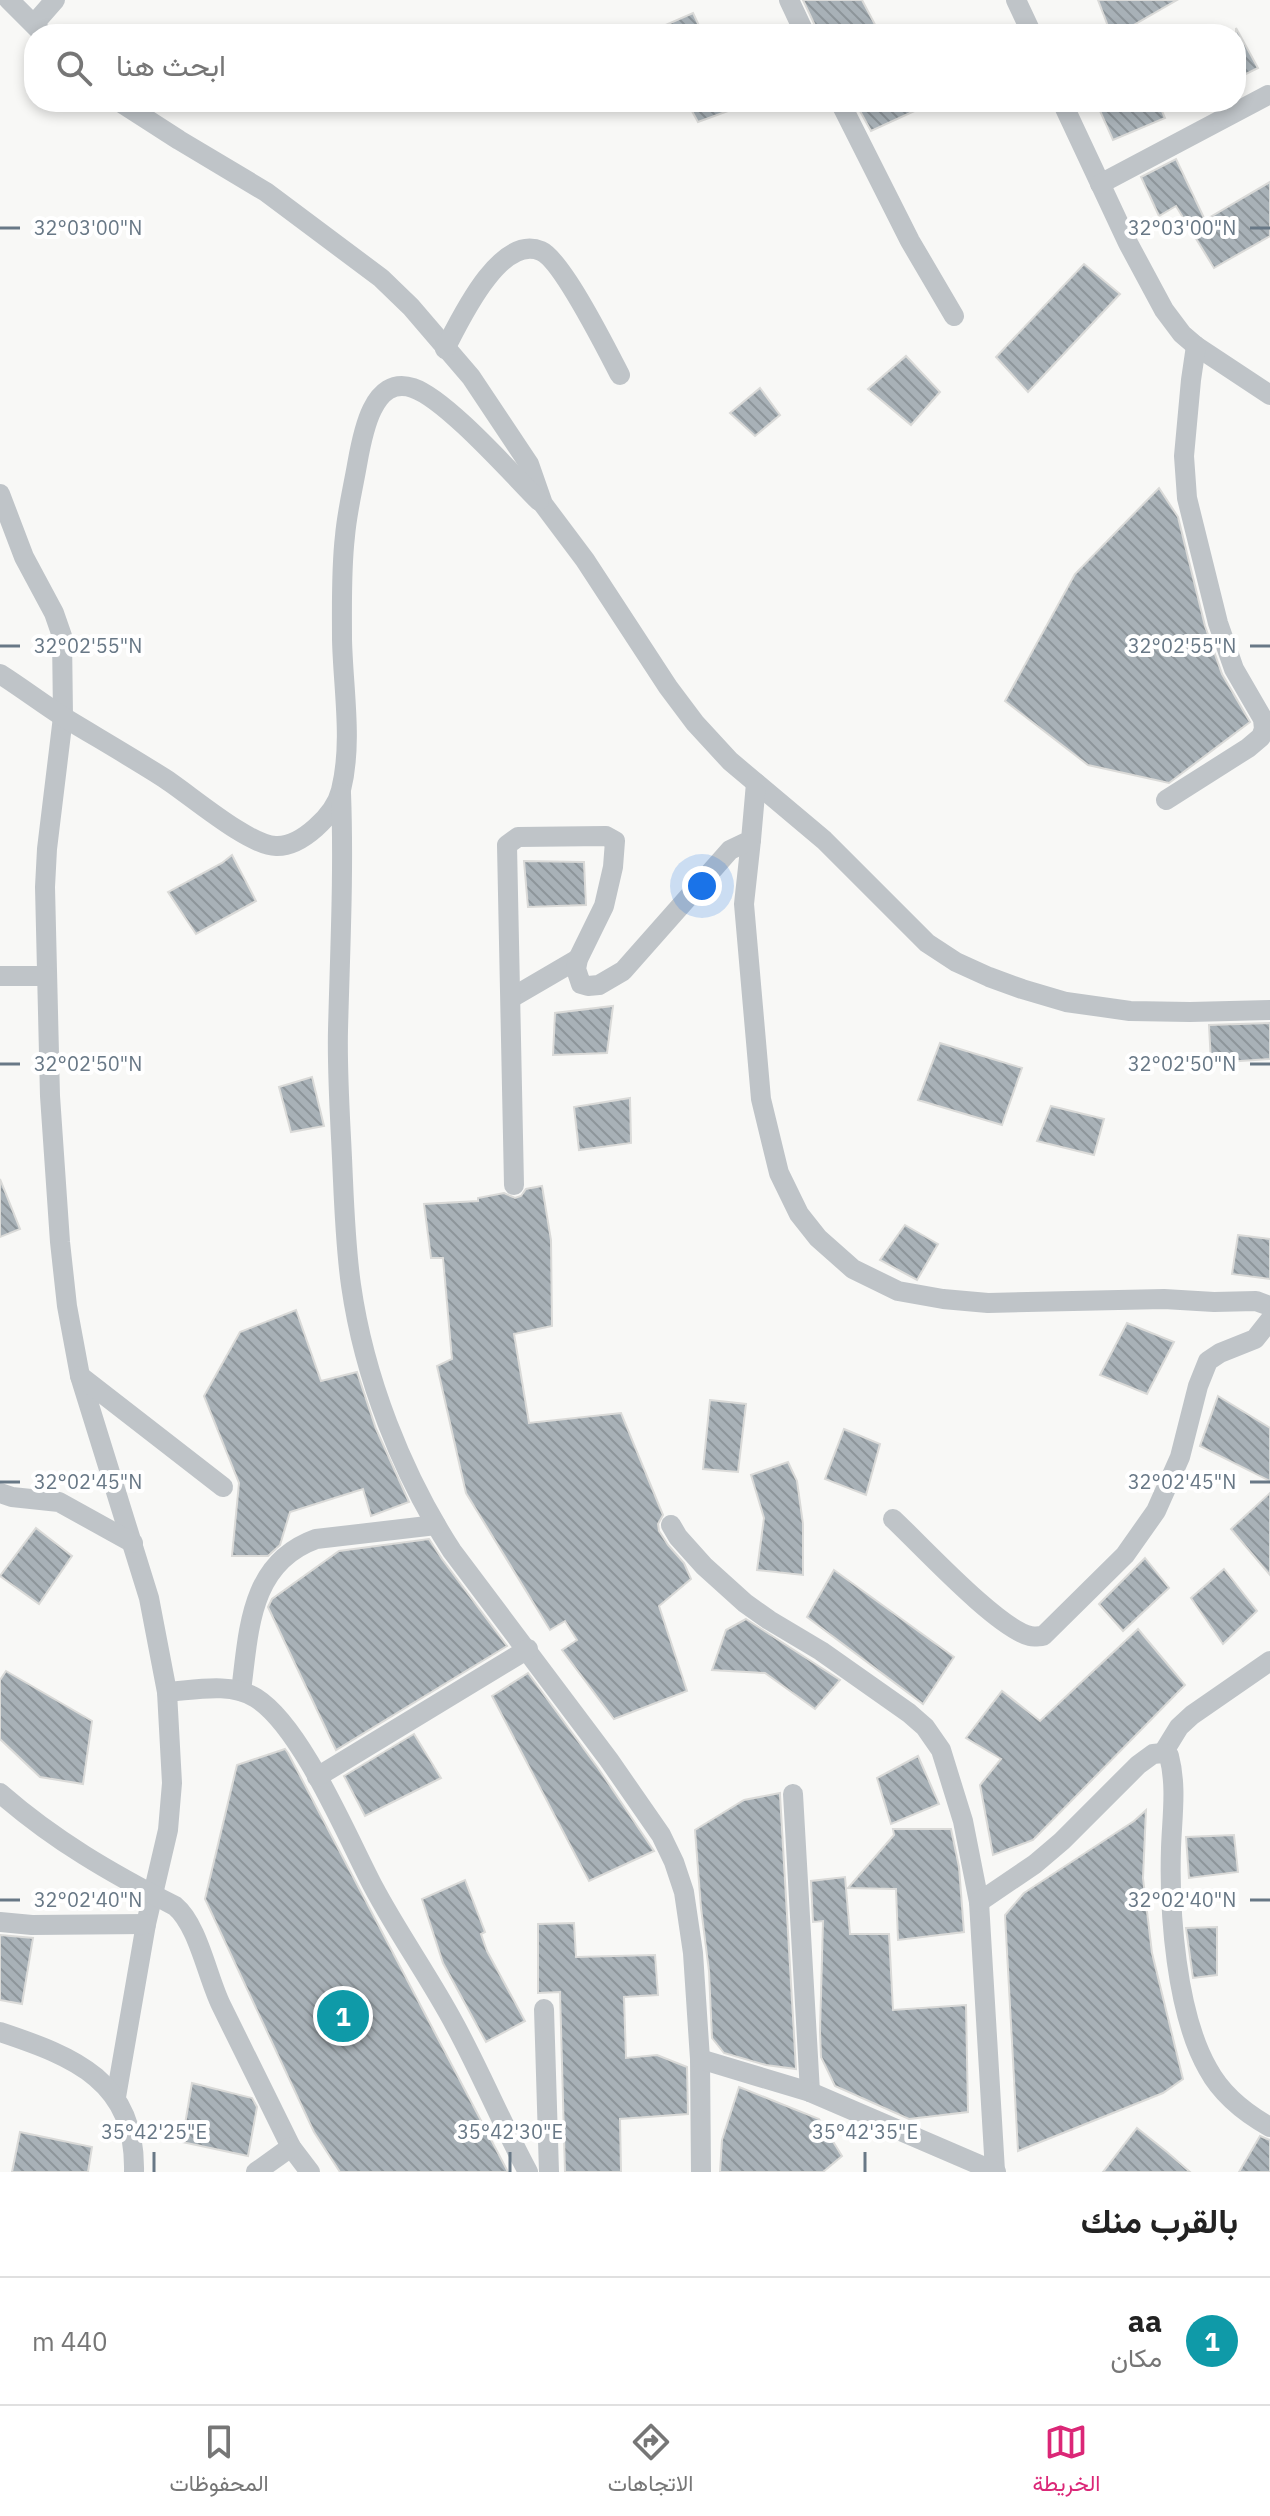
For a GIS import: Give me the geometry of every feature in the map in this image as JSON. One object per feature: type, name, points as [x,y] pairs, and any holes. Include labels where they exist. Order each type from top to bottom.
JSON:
[{"type":"street","points":[[9,0],[33,24]]},
{"type":"street","points":[[41,24],[55,0]]},
{"type":"street","points":[[789,0],[800,24]]},
{"type":"street","points":[[1016,0],[1027,24]]},
{"type":"street","points":[[1246,107],[1268,95]]},
{"type":"street","points":[[136,112],[266,192],[397,293],[471,377],[529,464],[543,504]]},
{"type":"street","points":[[845,112],[910,241],[954,316]]},
{"type":"street","points":[[1067,112],[1128,243],[1164,310],[1182,334],[1196,346],[1270,395]]},
{"type":"street","points":[[1100,184],[1236,112]]},
{"type":"street","points":[[445,349],[489,276],[512,254],[531,249],[548,255],[559,267],[620,375]]},
{"type":"street","points":[[1166,800],[1248,748],[1261,737],[1264,729],[1263,719],[1234,669],[1218,623],[1187,498],[1184,456],[1196,346]]},
{"type":"street","points":[[701,2172],[700,2059],[693,1953],[684,1892],[674,1862],[661,1835],[609,1760],[452,1551],[436,1525],[406,1467],[372,1376],[351,1288],[345,1232],[338,1072],[341,793],[345,746],[342,640],[344,540],[362,437],[375,403],[382,394],[395,387],[411,387],[423,392],[471,433],[543,504],[585,560],[695,723],[730,761],[824,840],[927,943],[956,962],[989,977],[1037,993],[1101,1008],[1190,1012],[1270,1010]]},
{"type":"street","points":[[0,494],[24,557],[59,626],[63,652],[63,717],[47,849],[46,976],[50,1096],[60,1242],[69,1317],[80,1376],[149,1598],[167,1692],[171,1794],[168,1830],[146,1924],[116,2097]]},
{"type":"street","points":[[0,674],[255,841],[272,847],[287,846],[307,835],[320,823],[341,793]]},
{"type":"street","points":[[756,783],[744,904],[761,1099],[779,1173],[799,1214],[818,1238],[853,1269],[898,1291],[943,1299],[988,1303],[1164,1299],[1256,1301],[1270,1306]]},
{"type":"street","points":[[514,1185],[507,845],[513,839],[528,836],[606,836],[615,841],[604,906],[576,969],[581,984],[588,986],[611,980],[623,971],[725,854],[734,846],[751,840]]},
{"type":"street","points":[[511,998],[578,959]]},
{"type":"street","points":[[0,976],[46,976]]},
{"type":"street","points":[[893,1519],[984,1606],[1019,1631],[1030,1636],[1043,1636],[1125,1555],[1156,1511],[1180,1457],[1198,1386],[1208,1361],[1255,1339],[1270,1320]]},
{"type":"street","points":[[80,1376],[223,1487]]},
{"type":"street","points":[[0,1493],[59,1502],[133,1543]]},
{"type":"street","points":[[241,1691],[256,1602],[264,1582],[286,1553],[316,1539],[436,1525]]},
{"type":"street","points":[[671,1525],[704,1566],[745,1603],[898,1704],[925,1727],[941,1750],[963,1821],[979,1902],[995,2172],[810,2092],[700,2059]]},
{"type":"street","points":[[317,1777],[528,1649]]},
{"type":"street","points":[[1163,1753],[1179,1727],[1192,1715],[1270,1661]]},
{"type":"street","points":[[167,1692],[222,1688],[241,1691],[275,1713],[317,1777],[376,1892],[455,2024],[528,2172]]},
{"type":"street","points":[[979,1902],[1035,1864],[1062,1841],[1138,1765],[1153,1754],[1169,1756],[1172,1770],[1174,1916],[1180,1986],[1187,2015],[1196,2044],[1213,2077],[1242,2110],[1270,2127]]},
{"type":"street","points":[[0,1793],[40,1826],[105,1870],[175,1906],[184,1914],[192,1927],[211,1985],[291,2147],[310,2172]]},
{"type":"street","points":[[793,1794],[810,2092]]},
{"type":"street","points":[[0,1922],[32,1925],[146,1924]]},
{"type":"street","points":[[544,2009],[549,2172]]},
{"type":"street","points":[[0,2032],[62,2056],[85,2070],[116,2097],[127,2117],[134,2172]]},
{"type":"street","points":[[256,2172],[291,2147]]},
{"type":"building","points":[[803,0],[862,0],[875,24],[814,24]]},
{"type":"building","points":[[1098,0],[1177,0],[1135,24],[1107,24]]},
{"type":"building","points":[[693,13],[698,24],[668,24]]},
{"type":"building","points":[[1246,46],[1258,68],[1246,74]]},
{"type":"building","points":[[692,112],[725,112],[698,122]]},
{"type":"building","points":[[861,112],[912,112],[871,131]]},
{"type":"building","points":[[1100,112],[1162,112],[1165,118],[1113,140]]},
{"type":"building","points":[[1176,159],[1205,220],[1270,182],[1270,236],[1214,268],[1176,206],[1159,216],[1141,177]]},
{"type":"building","points":[[1084,264],[1120,294],[1028,392],[996,357]]},
{"type":"building","points":[[906,356],[940,392],[911,425],[868,389]]},
{"type":"building","points":[[760,388],[780,415],[755,436],[730,413]]},
{"type":"building","points":[[1159,488],[1178,517],[1205,626],[1222,674],[1250,722],[1169,783],[1088,765],[1005,701],[1075,574]]},
{"type":"building","points":[[232,855],[256,901],[196,934],[168,892]]},
{"type":"building","points":[[524,861],[584,862],[586,905],[528,907]]},
{"type":"building","points":[[613,1006],[607,1053],[553,1055],[555,1013]]},
{"type":"building","points":[[1270,1023],[1270,1059],[1211,1063],[1209,1025]]},
{"type":"building","points":[[940,1043],[1022,1068],[1002,1125],[918,1100]]},
{"type":"building","points":[[312,1077],[324,1126],[291,1132],[279,1087]]},
{"type":"building","points":[[630,1098],[631,1143],[579,1150],[574,1107]]},
{"type":"building","points":[[1051,1106],[1104,1119],[1094,1155],[1037,1141]]},
{"type":"building","points":[[0,1179],[20,1229],[0,1237]]},
{"type":"building","points":[[542,1186],[551,1240],[552,1326],[514,1334],[529,1423],[621,1413],[663,1515],[658,1524],[659,1531],[684,1563],[691,1579],[659,1606],[687,1691],[614,1719],[562,1650],[577,1640],[565,1621],[550,1630],[466,1493],[437,1366],[452,1359],[443,1258],[431,1258],[424,1204],[478,1201],[478,1198],[504,1193],[515,1198],[526,1189]]},
{"type":"building","points":[[905,1225],[938,1244],[917,1280],[880,1260]]},
{"type":"building","points":[[1238,1235],[1270,1239],[1270,1279],[1232,1274]]},
{"type":"building","points":[[296,1310],[321,1381],[357,1372],[376,1429],[409,1502],[371,1516],[363,1489],[290,1512],[280,1545],[268,1556],[232,1556],[239,1483],[204,1396],[240,1332]]},
{"type":"building","points":[[1127,1323],[1174,1342],[1147,1394],[1100,1375]]},
{"type":"building","points":[[1218,1396],[1270,1428],[1270,1481],[1200,1446]]},
{"type":"building","points":[[710,1400],[746,1404],[738,1472],[703,1469]]},
{"type":"building","points":[[844,1429],[880,1444],[866,1495],[825,1479]]},
{"type":"building","points":[[788,1462],[797,1481],[803,1524],[803,1575],[757,1570],[764,1518],[751,1475]]},
{"type":"building","points":[[1270,1493],[1270,1575],[1231,1529]]},
{"type":"building","points":[[36,1528],[72,1556],[39,1604],[0,1576]]},
{"type":"building","points":[[429,1539],[507,1646],[336,1750],[268,1607],[272,1599],[339,1551]]},
{"type":"building","points":[[1145,1558],[1169,1588],[1123,1631],[1099,1604]]},
{"type":"building","points":[[1224,1569],[1257,1611],[1223,1644],[1191,1598]]},
{"type":"building","points":[[834,1570],[954,1657],[923,1704],[807,1617]]},
{"type":"building","points":[[746,1619],[840,1680],[815,1709],[765,1673],[712,1670],[726,1630]]},
{"type":"building","points":[[1138,1629],[1185,1685],[1033,1840],[993,1855],[980,1785],[1001,1759],[966,1738],[1002,1691],[1040,1721]]},
{"type":"building","points":[[6,1671],[92,1721],[83,1784],[40,1777],[0,1739],[0,1680]]},
{"type":"building","points":[[528,1673],[654,1851],[589,1881],[492,1696]]},
{"type":"building","points":[[414,1734],[441,1778],[365,1816],[344,1776]]},
{"type":"building","points":[[285,1749],[508,2172],[340,2172],[314,2132],[205,1899],[237,1765]]},
{"type":"building","points":[[918,1756],[939,1804],[891,1824],[877,1778]]},
{"type":"building","points":[[780,1793],[796,2069],[766,2065],[724,2053],[712,2038],[709,1971],[695,1830],[744,1800]]},
{"type":"building","points":[[1146,1810],[1143,1878],[1152,1953],[1183,2079],[1163,2093],[1018,2151],[1005,1915],[1024,1893]]},
{"type":"building","points":[[893,1829],[951,1829],[959,1867],[964,1932],[898,1940],[896,1889],[848,1888],[894,1835]]},
{"type":"building","points":[[1234,1835],[1238,1872],[1189,1878],[1186,1837]]},
{"type":"building","points":[[845,1877],[850,1934],[889,1934],[893,2010],[966,2005],[968,2112],[909,2119],[835,2086],[821,2057],[823,1921],[813,1922],[811,1881]]},
{"type":"building","points":[[465,1880],[485,1932],[481,1934],[487,1951],[525,2021],[486,2042],[443,1963],[422,1899]]},
{"type":"building","points":[[574,1923],[576,1957],[655,1955],[658,1995],[624,1997],[626,2058],[657,2055],[687,2067],[688,2114],[620,2119],[621,2172],[565,2172],[560,1992],[538,1993],[538,1924]]},
{"type":"building","points":[[1217,1927],[1217,1975],[1193,1978],[1186,1928]]},
{"type":"building","points":[[0,1935],[33,1938],[22,2004],[0,2000]]},
{"type":"building","points":[[192,2083],[252,2098],[257,2107],[248,2156],[182,2142]]},
{"type":"building","points":[[739,2087],[819,2119],[842,2156],[823,2172],[720,2172],[722,2140]]},
{"type":"building","points":[[1137,2128],[1167,2152],[1190,2172],[1103,2172]]},
{"type":"building","points":[[20,2132],[92,2147],[88,2172],[12,2172]]},
{"type":"building","points":[[1260,2136],[1270,2140],[1270,2172],[1239,2172]]},
{"type":"place","name":"aa","points":[[343,2016]]}]
